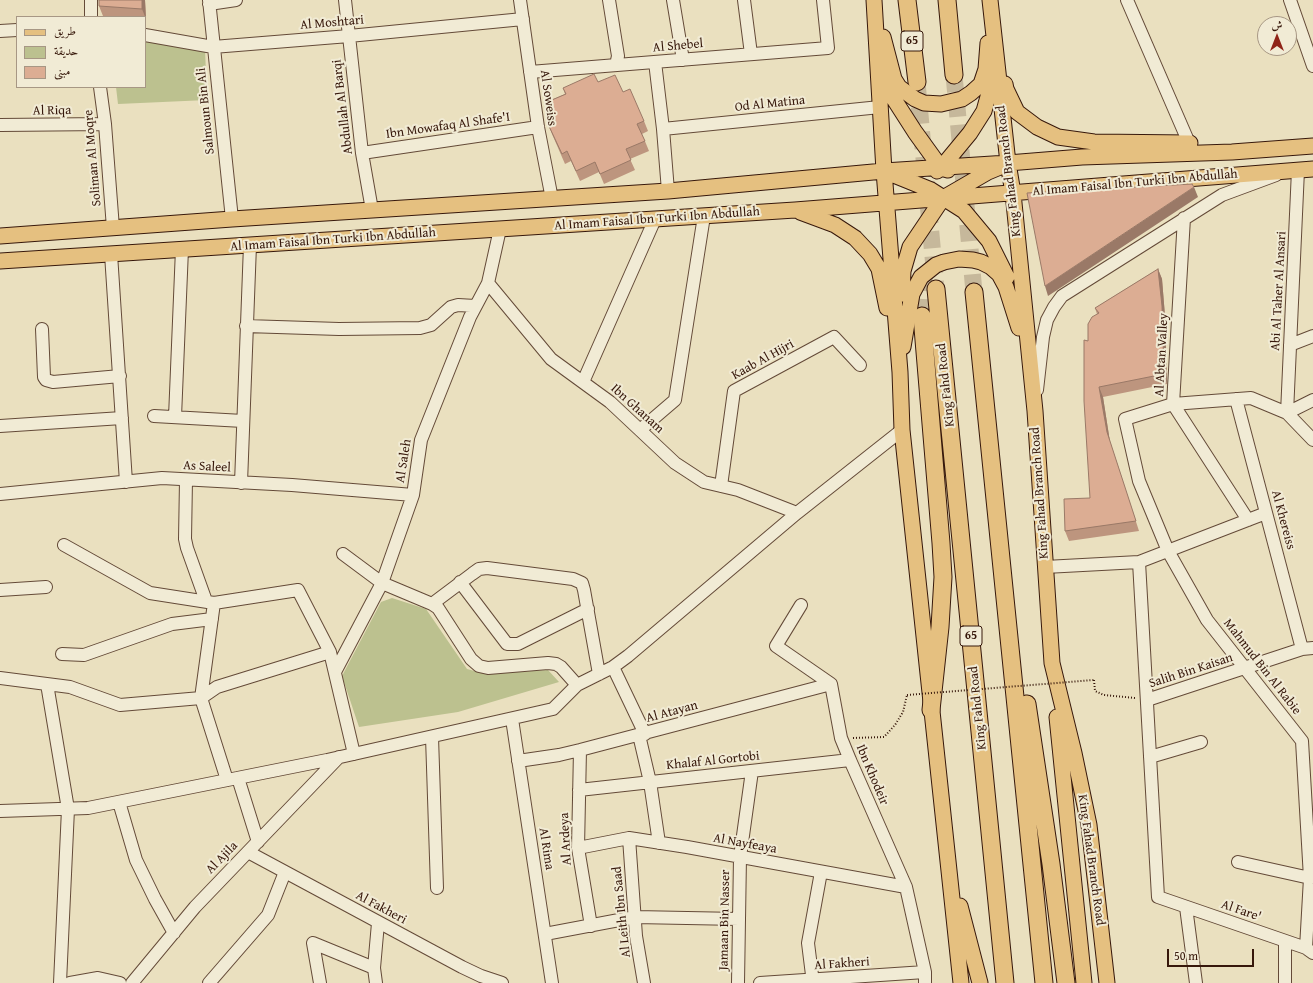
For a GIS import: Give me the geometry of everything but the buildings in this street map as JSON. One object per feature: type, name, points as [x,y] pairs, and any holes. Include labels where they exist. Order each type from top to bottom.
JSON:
[{"type":"highway","name":"65","points":[[907,0],[917,82]]},
{"type":"highway","points":[[947,0],[954,75]]},
{"type":"highway","name":"King Fahd Road","points":[[936,289],[1005,983]]},
{"type":"highway","points":[[974,292],[1044,983]]},
{"type":"highway","points":[[922,316],[942,577],[940,627],[931,710]]},
{"type":"highway","points":[[996,512],[1017,638],[1051,864],[1066,983]]},
{"type":"main road","points":[[875,4],[894,79],[899,87],[915,99],[924,103],[942,104],[962,99],[981,84],[986,69],[990,4]]},
{"type":"main road","points":[[875,4],[886,203],[900,372],[902,430],[961,983]]},
{"type":"main road","points":[[875,4],[885,74],[890,93],[941,168],[1013,192]]},
{"type":"main road","points":[[990,4],[1006,89],[1017,112],[1037,127],[1058,137],[1094,142],[1189,143],[1232,152]]},
{"type":"main road","points":[[886,203],[941,168],[970,133],[984,111],[989,93],[991,75],[990,4]]},
{"type":"main road","name":"King Fahad Branch Road","points":[[990,4],[1008,163],[1013,192],[1035,411],[1052,663],[1074,753],[1089,825],[1107,983]]},
{"type":"main road","name":"Al Imam Faisal Ibn Turki Ibn Abdullah","points":[[0,236],[232,219],[668,191],[884,171],[1082,157],[1232,152],[1313,146]]},
{"type":"main road","points":[[900,372],[903,271],[910,247],[943,198],[988,172],[1008,163]]},
{"type":"main road","name":"Al Imam Faisal Ibn Turki Ibn Abdullah","points":[[0,261],[795,210],[1300,170]]},
{"type":"main road","points":[[884,171],[918,184],[943,198],[964,212],[989,241],[1011,284],[1029,359]]},
{"type":"main road","points":[[795,210],[835,225],[855,238],[870,254],[879,269],[900,372]]},
{"type":"main road","points":[[900,372],[912,294],[921,277],[936,265],[960,259],[981,262],[991,267],[999,274],[1006,287],[1029,359]]},
{"type":"main road","points":[[1052,663],[1084,983]]},
{"type":"main road","points":[[947,853],[980,983]]},
{"type":"street","points":[[91,0],[91,16]]},
{"type":"street","points":[[209,2],[236,0]]},
{"type":"street","name":"Abdullah Al Barqi","points":[[344,0],[362,153],[372,210]]},
{"type":"street","name":"Al Soweiss","points":[[520,0],[538,127],[552,199]]},
{"type":"street","points":[[610,0],[618,56],[616,65]]},
{"type":"street","points":[[673,0],[683,60]]},
{"type":"street","points":[[744,0],[751,54]]},
{"type":"street","name":"Al Shebel","points":[[530,72],[828,48],[823,0]]},
{"type":"street","points":[[1127,0],[1189,143]]},
{"type":"street","points":[[1290,0],[1313,66]]},
{"type":"street","name":"Salmoun Bin Ali","points":[[209,2],[232,219]]},
{"type":"street","name":"Al Moshtari","points":[[146,35],[213,47],[523,20]]},
{"type":"street","points":[[0,31],[16,30]]},
{"type":"street","points":[[655,62],[663,128],[668,191]]},
{"type":"street","name":"Soliman Al Moqre","points":[[100,88],[113,228]]},
{"type":"street","name":"Od Al Matina","points":[[663,128],[880,107]]},
{"type":"street","name":"Al Riqa","points":[[0,125],[104,124]]},
{"type":"street","name":"Ibn Mowafaq Al Shafe'I","points":[[362,153],[538,127]]},
{"type":"street","points":[[1035,411],[1047,320],[1062,296],[1222,195],[1300,170]]},
{"type":"street","name":"Abi Al Taher Al Ansari","points":[[1287,413],[1300,170]]},
{"type":"street","points":[[640,430],[675,400],[704,216]]},
{"type":"street","name":"Al Abtan Valley","points":[[1184,218],[1173,404],[1248,520]]},
{"type":"street","points":[[583,382],[655,219]]},
{"type":"street","name":"Al Saleh","points":[[335,672],[382,583],[413,495],[421,440],[470,317],[488,283],[500,229]]},
{"type":"street","points":[[241,482],[250,245]]},
{"type":"street","points":[[175,417],[182,249]]},
{"type":"street","points":[[111,254],[126,482]]},
{"type":"street","name":"Ibn Ghanam","points":[[488,283],[551,359],[610,402],[675,463],[704,482],[738,490],[797,514]]},
{"type":"street","points":[[246,326],[338,329],[420,328],[431,325],[451,307],[458,305],[476,306]]},
{"type":"street","points":[[42,329],[44,377],[46,380],[53,382],[120,376]]},
{"type":"street","points":[[1290,345],[1313,336]]},
{"type":"street","name":"Kaab Al Hijri","points":[[721,486],[734,391],[834,337],[860,365]]},
{"type":"street","points":[[1173,404],[1251,398],[1287,413],[1313,440]]},
{"type":"street","name":"Al Khereiss","points":[[1236,399],[1266,513],[1308,648]]},
{"type":"street","points":[[1287,413],[1313,400]]},
{"type":"street","name":"Mahmud Bin Al Rabie","points":[[1173,404],[1125,419],[1139,481],[1168,551],[1207,620],[1245,668],[1308,740],[1311,903],[1310,951]]},
{"type":"street","points":[[154,416],[243,421]]},
{"type":"street","points":[[0,426],[122,418]]},
{"type":"street","points":[[0,811],[88,808],[354,754],[552,709],[577,685],[613,667],[628,656],[797,514],[902,430]]},
{"type":"street","name":"As Saleel","points":[[0,494],[162,478],[292,485],[413,495]]},
{"type":"street","points":[[186,480],[185,539],[187,548],[210,602],[212,619],[201,698],[258,842]]},
{"type":"street","points":[[1045,567],[1139,562],[1266,513]]},
{"type":"street","points":[[64,545],[150,593],[210,602],[298,590],[330,652],[354,754]]},
{"type":"street","points":[[343,554],[382,583],[432,604],[438,608],[471,659],[479,666],[488,668],[548,663],[556,664],[561,667],[577,685]]},
{"type":"street","points":[[1139,562],[1150,757],[1200,742]]},
{"type":"street","points":[[432,604],[479,569],[487,568],[573,579],[582,583],[599,674]]},
{"type":"street","points":[[460,582],[507,644],[518,644],[588,609]]},
{"type":"street","points":[[0,590],[46,587]]},
{"type":"street","points":[[801,606],[776,646],[831,684]]},
{"type":"street","points":[[62,654],[84,655],[172,624],[212,619]]},
{"type":"street","name":"Salih Bin Kaisan","points":[[1147,700],[1308,648]]},
{"type":"street","points":[[0,678],[70,687],[120,705],[201,698],[217,688],[330,652]]},
{"type":"street","points":[[613,667],[642,734],[659,843]]},
{"type":"street","points":[[48,684],[68,809],[60,983]]},
{"type":"street","name":"Al Atayan","points":[[518,761],[580,750],[831,684]]},
{"type":"street","name":"Ibn Khodeir","points":[[831,684],[841,738],[906,887],[925,978]]},
{"type":"street","name":"Al Rima","points":[[512,719],[552,983]]},
{"type":"street","points":[[432,737],[437,888]]},
{"type":"street","name":"Al Ardeya","points":[[580,750],[578,848],[591,926]]},
{"type":"street","name":"Al Ajila","points":[[132,983],[195,907],[339,757]]},
{"type":"street","name":"Al Fare'","points":[[1150,757],[1158,897],[1310,951]]},
{"type":"street","name":"Khalaf Al Gortobi","points":[[579,790],[850,760]]},
{"type":"street","name":"Jamaan Bin Nasser","points":[[738,983],[740,857],[752,771]]},
{"type":"street","points":[[119,802],[136,860],[174,933]]},
{"type":"street","name":"Al Nayfeaya","points":[[578,848],[629,838],[906,887]]},
{"type":"street","name":"Al Leith Ibn Saad","points":[[629,838],[636,936],[644,983]]},
{"type":"street","name":"Al Fakheri","points":[[248,852],[462,967],[481,976],[502,983]]},
{"type":"street","points":[[1238,862],[1310,878]]},
{"type":"street","points":[[209,983],[268,915],[285,872]]},
{"type":"street","points":[[813,981],[808,943],[822,872]]},
{"type":"street","points":[[1186,907],[1196,983]]},
{"type":"street","points":[[545,934],[635,917],[739,919]]},
{"type":"street","points":[[376,983],[374,968],[378,922]]},
{"type":"street","points":[[1285,941],[1285,983]]},
{"type":"street","points":[[320,983],[313,943],[374,968]]},
{"type":"street","points":[[70,983],[98,978],[120,983]]},
{"type":"street","name":"Al Fakheri","points":[[760,983],[925,978]]},
{"type":"path","points":[[841,738],[864,739],[884,737],[895,725],[903,712],[907,695],[1094,680],[1095,690],[1104,695],[1147,700]]},
{"type":"green space","points":[[146,42],[205,49],[207,100],[118,104],[116,88],[146,88]]},
{"type":"green space","points":[[392,598],[426,609],[467,669],[486,674],[548,670],[559,682],[458,712],[359,727],[342,676],[381,602]]},
{"type":"tunnel","points":[[954,75],[974,292]]},
{"type":"tunnel","points":[[917,82],[936,289]]},
{"type":"tunnel","points":[[922,316],[925,266]]}]
